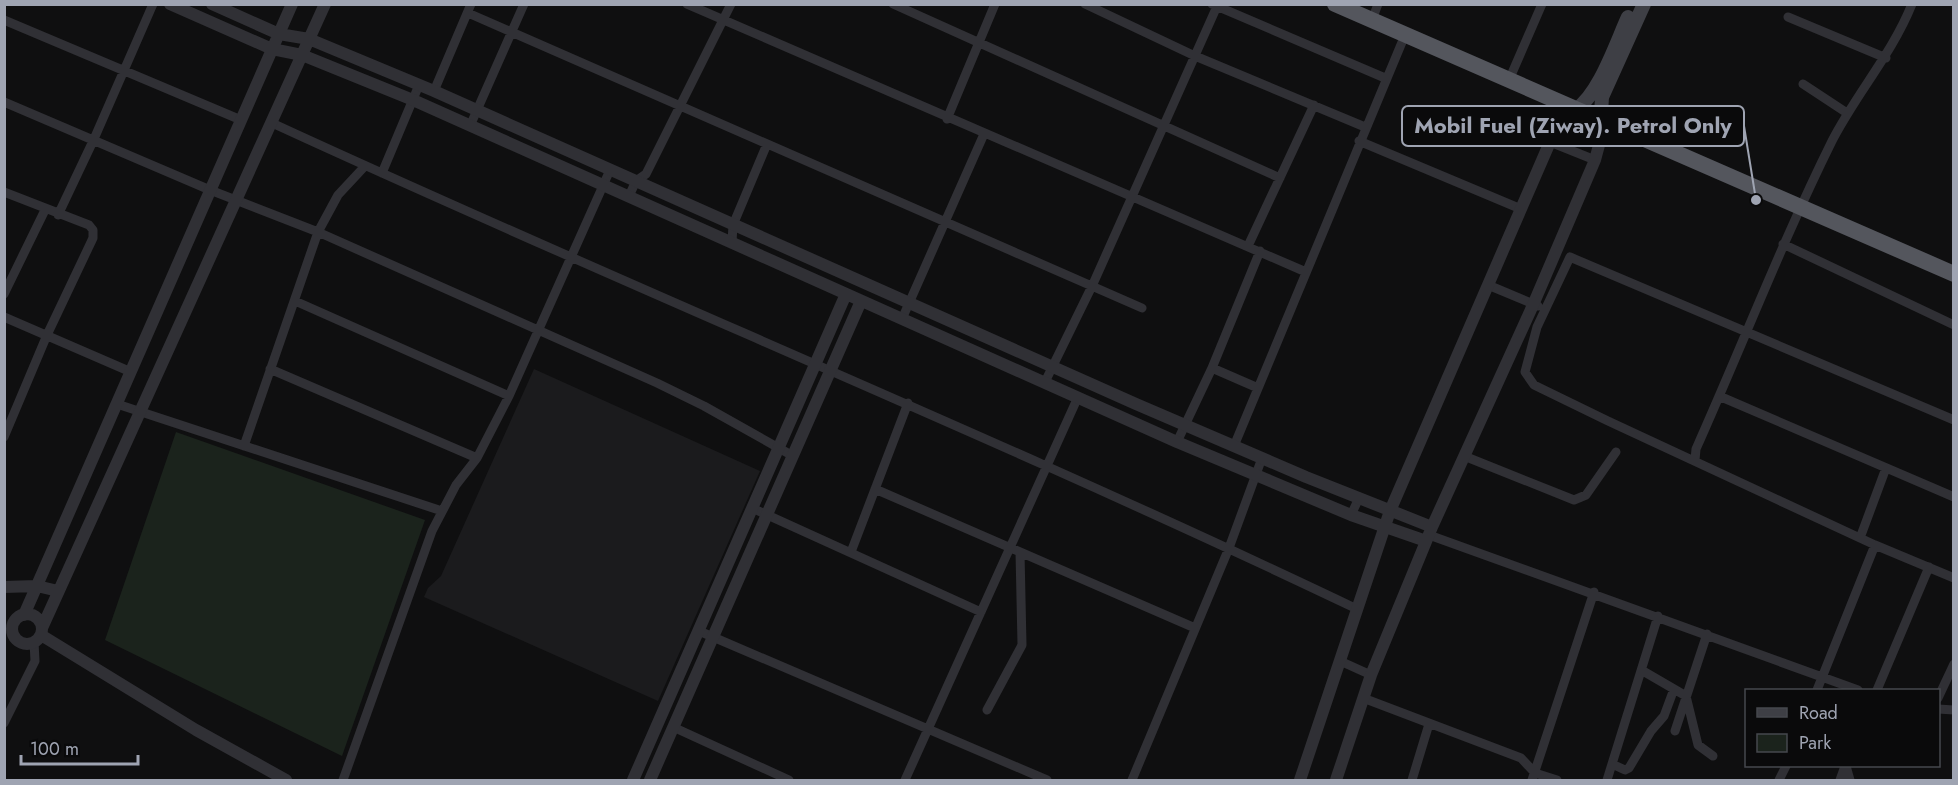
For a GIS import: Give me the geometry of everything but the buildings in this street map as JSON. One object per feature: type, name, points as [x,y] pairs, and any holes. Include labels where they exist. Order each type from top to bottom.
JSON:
[{"type":"highway","points":[[1335,4],[1375,12],[1405,35],[1953,274]]},
{"type":"main road","points":[[1575,110],[1582,106],[1594,90],[1634,4]]},
{"type":"main road","points":[[1605,123],[1601,114],[1602,97],[1644,4]]},
{"type":"street","points":[[58,215],[153,4]]},
{"type":"street","points":[[170,4],[272,48],[302,55],[412,100],[1177,442],[1299,494],[1384,526],[1429,534],[1594,592],[1855,689]]},
{"type":"street","points":[[212,4],[279,34],[309,39],[610,170],[643,181],[685,204],[1136,404],[1390,511],[1429,534]]},
{"type":"street","points":[[39,635],[23,643],[13,634],[14,624],[24,615],[292,4]]},
{"type":"street","points":[[4,723],[35,661],[39,635],[58,591],[325,4]]},
{"type":"street","points":[[470,126],[524,4]]},
{"type":"street","points":[[687,4],[948,119],[1306,272]]},
{"type":"street","points":[[629,196],[643,181],[731,4]]},
{"type":"street","points":[[893,4],[1280,178]]},
{"type":"street","points":[[948,119],[995,4]]},
{"type":"street","points":[[1085,4],[1195,56],[1365,127]]},
{"type":"street","points":[[1509,80],[1542,4]]},
{"type":"street","points":[[1044,382],[1093,284],[1216,5],[1385,78]]},
{"type":"street","points":[[1695,460],[1696,448],[1800,206],[1847,113],[1886,58],[1911,5]]},
{"type":"street","points":[[434,92],[470,9],[511,32],[1093,284],[1142,308]]},
{"type":"street","points":[[1788,17],[1886,58]]},
{"type":"street","points":[[4,20],[241,120]]},
{"type":"street","points":[[1234,446],[1385,78],[1405,35]]},
{"type":"street","points":[[371,83],[377,68]]},
{"type":"street","points":[[1803,84],[1847,113]]},
{"type":"street","points":[[382,173],[419,85]]},
{"type":"street","points":[[4,102],[210,190],[318,232],[680,394],[793,456]]},
{"type":"street","points":[[1248,246],[1314,105]]},
{"type":"street","points":[[1300,780],[1390,511],[1550,142],[1575,110]]},
{"type":"street","points":[[272,123],[571,260],[908,403],[1229,548],[1357,609]]},
{"type":"street","points":[[1336,780],[1371,675],[1429,534],[1533,305],[1595,160],[1605,123]]},
{"type":"street","points":[[902,319],[984,134]]},
{"type":"street","points":[[534,155],[541,140]]},
{"type":"street","points":[[1359,141],[1521,209]]},
{"type":"street","points":[[1550,142],[1595,160]]},
{"type":"street","points":[[732,242],[733,225],[767,144]]},
{"type":"street","points":[[244,446],[318,232],[338,195],[365,166]]},
{"type":"street","points":[[343,780],[432,531],[456,485],[477,458],[509,396],[610,170]]},
{"type":"street","points":[[642,201],[643,181]]},
{"type":"street","points":[[4,192],[45,210],[89,225],[93,230],[93,238],[47,335],[4,437]]},
{"type":"street","points":[[678,219],[685,204]]},
{"type":"street","points":[[4,294],[7,281],[45,210]]},
{"type":"street","points":[[1783,244],[1953,325]]},
{"type":"street","points":[[1177,442],[1212,368],[1260,251]]},
{"type":"street","points":[[798,272],[805,256]]},
{"type":"street","points":[[1953,420],[1570,257],[1533,341],[1525,372],[1534,385],[1608,421],[1875,545],[1953,578]]},
{"type":"street","points":[[1488,285],[1533,305],[1547,308]]},
{"type":"street","points":[[633,780],[846,294]]},
{"type":"street","points":[[295,301],[509,396]]},
{"type":"street","points":[[650,780],[861,301]]},
{"type":"street","points":[[4,317],[130,372]]},
{"type":"street","points":[[977,352],[985,336]]},
{"type":"street","points":[[1212,368],[1258,388]]},
{"type":"street","points":[[270,369],[477,458]]},
{"type":"street","points":[[1063,390],[1070,374]]},
{"type":"street","points":[[1719,396],[1953,497]]},
{"type":"street","points":[[905,780],[1044,466],[1078,397]]},
{"type":"street","points":[[851,552],[908,403]]},
{"type":"street","points":[[117,404],[442,511]]},
{"type":"street","points":[[1129,420],[1136,404]]},
{"type":"street","points":[[793,415],[808,422]]},
{"type":"street","points":[[1464,456],[1574,500],[1586,495],[1616,452]]},
{"type":"street","points":[[1132,780],[1229,548],[1262,458]]},
{"type":"street","points":[[1860,538],[1886,468]]},
{"type":"street","points":[[1299,494],[1306,477]]},
{"type":"street","points":[[875,489],[1195,628]]},
{"type":"street","points":[[1351,515],[1359,498]]},
{"type":"street","points":[[752,508],[981,612]]},
{"type":"street","points":[[1817,689],[1875,545]]},
{"type":"street","points":[[987,710],[1022,645],[1020,552]]},
{"type":"street","points":[[1877,689],[1929,567]]},
{"type":"street","points":[[4,587],[37,586],[58,591]]},
{"type":"street","points":[[1533,776],[1594,592]]},
{"type":"street","points":[[24,615],[34,616],[39,635],[196,730],[286,780]]},
{"type":"street","points":[[1607,780],[1643,671],[1658,616]]},
{"type":"street","points":[[699,631],[1047,780]]},
{"type":"street","points":[[1675,731],[1707,634]]},
{"type":"street","points":[[1340,661],[1371,675]]},
{"type":"street","points":[[1940,693],[1953,664]]},
{"type":"street","points":[[1643,671],[1686,696],[1698,745],[1713,756]]},
{"type":"street","points":[[1612,764],[1625,770],[1629,768],[1651,731],[1664,716],[1674,689]]},
{"type":"street","points":[[1363,698],[1521,758],[1533,776],[1557,780]]},
{"type":"street","points":[[1412,780],[1429,724]]},
{"type":"street","points":[[673,727],[789,780]]},
{"type":"shaded area","points":[[534,369],[760,471],[658,701],[424,597],[428,588],[441,576]]},
{"type":"green space","points":[[176,432],[425,520],[342,756],[105,640]]},
{"type":"place","name":"Mobil Fuel (Ziway). Petrol Only","points":[[1756,200]]}]
